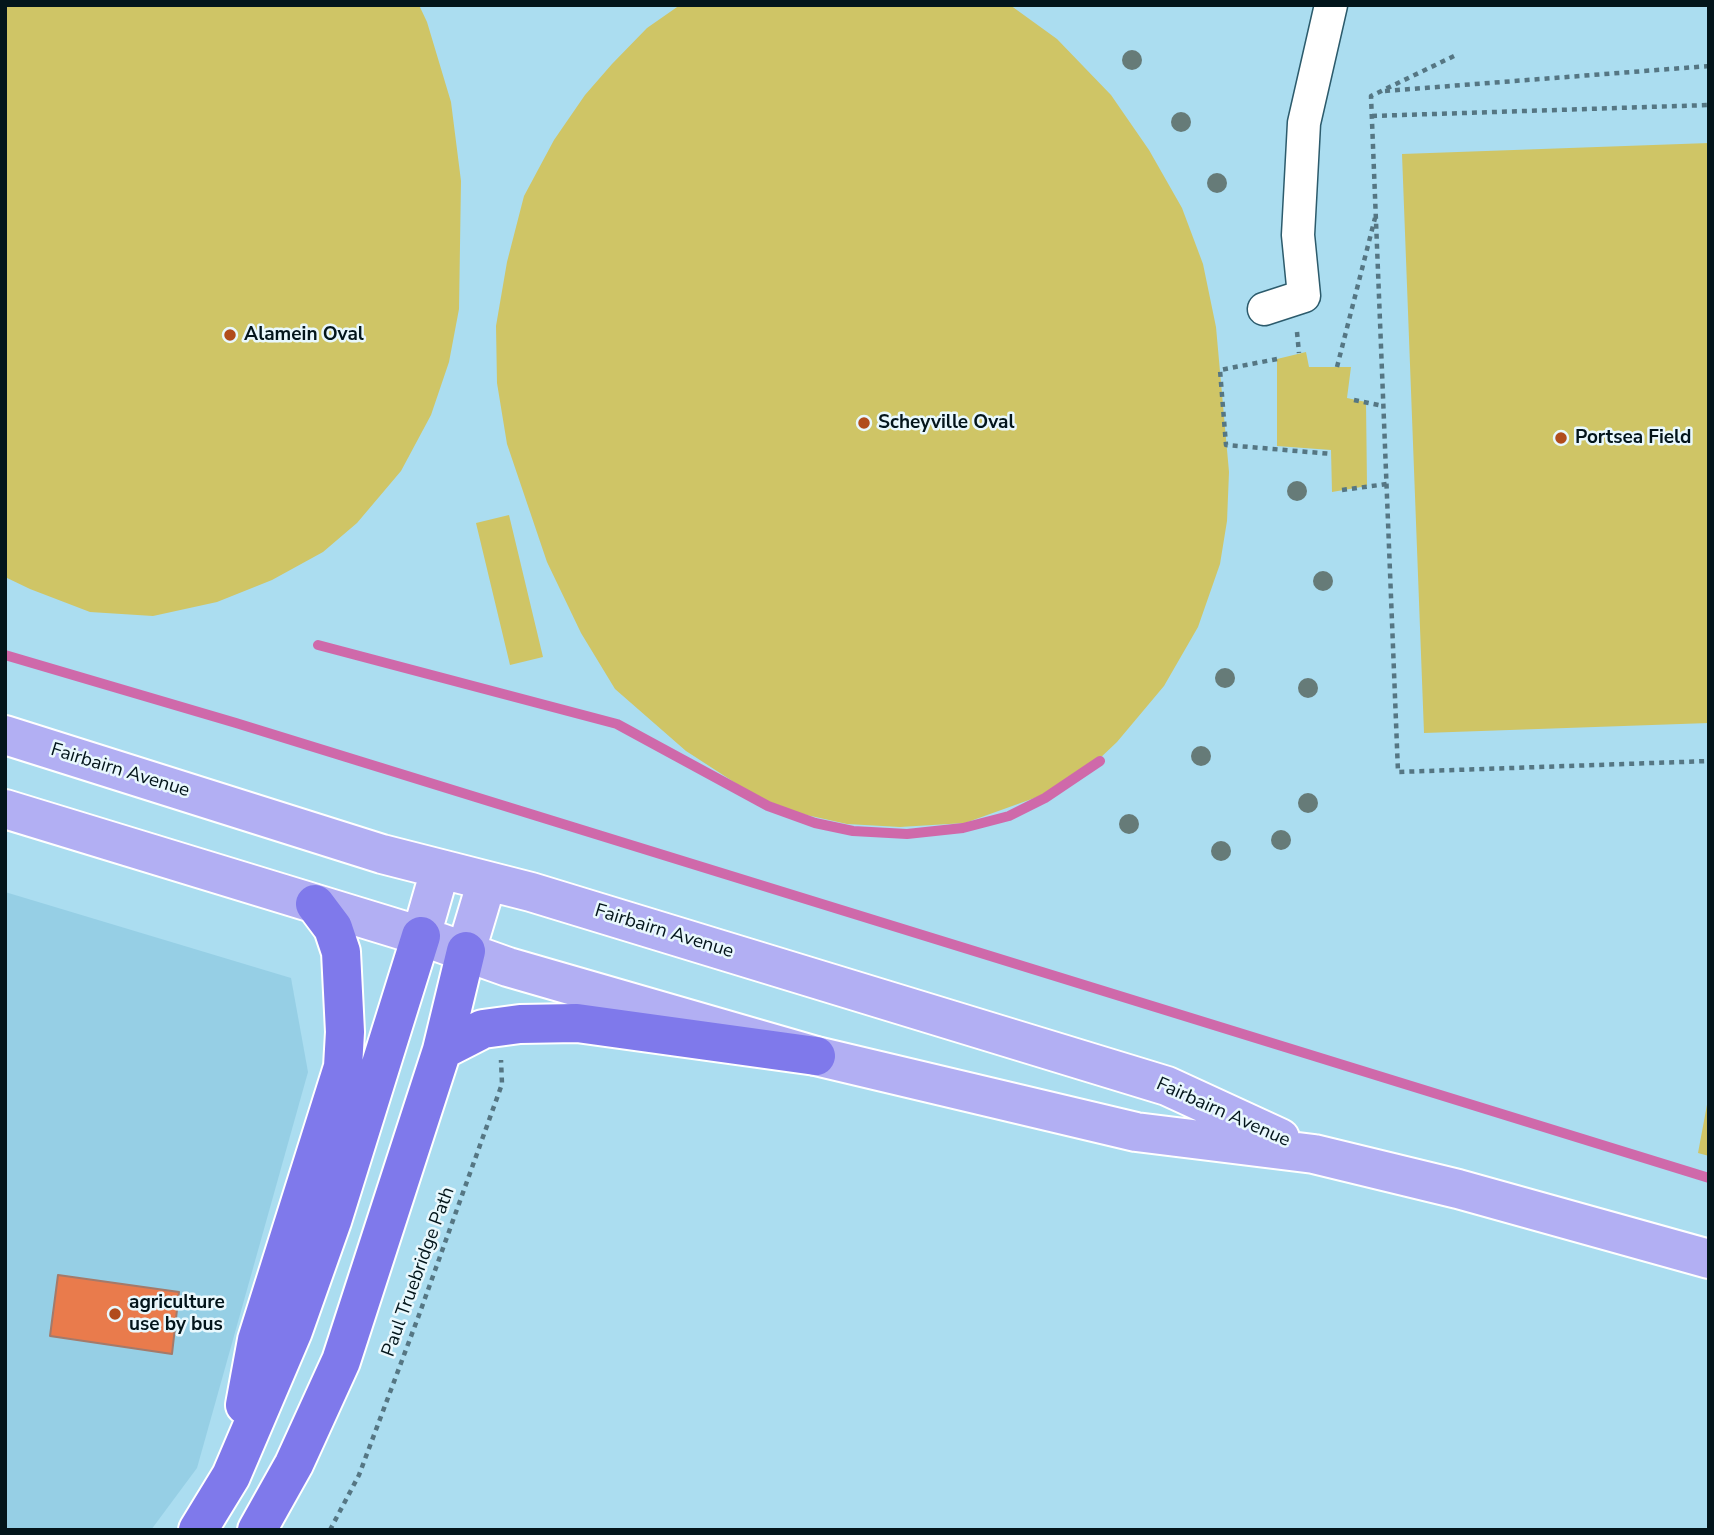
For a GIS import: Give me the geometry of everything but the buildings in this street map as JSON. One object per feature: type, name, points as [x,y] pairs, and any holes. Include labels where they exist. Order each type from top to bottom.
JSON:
[{"type":"highway","points":[[231,1476],[257,1340],[344,1067],[341,952],[332,928],[315,904]]},
{"type":"highway","points":[[198,1530],[231,1476],[293,1331],[331,1221],[421,936]]},
{"type":"highway","points":[[257,1530],[294,1464],[341,1361],[442,1050],[466,951]]},
{"type":"highway","points":[[442,1050],[472,1032],[543,1023],[599,1025],[816,1056]]},
{"type":"main road","name":"Fairbairn Avenue","points":[[5,735],[440,870],[487,881],[1167,1086],[1314,1154]]},
{"type":"main road","name":"Fairbairn Avenue","points":[[5,809],[421,936],[508,967],[816,1056],[1136,1132],[1314,1154],[1458,1189],[1709,1259]]},
{"type":"main road","points":[[421,936],[440,870]]},
{"type":"main road","points":[[466,951],[487,881]]},
{"type":"lane","points":[[1264,309],[1304,296],[1298,235],[1304,123],[1331,5]]},
{"type":"path","points":[[1454,56],[1371,96],[1398,772],[1709,761]]},
{"type":"path","points":[[1382,91],[1709,66]]},
{"type":"path","points":[[1372,116],[1709,105]]},
{"type":"path","points":[[1337,367],[1376,213]]},
{"type":"path","points":[[1277,359],[1220,370],[1226,445],[1332,454]]},
{"type":"path","points":[[1354,400],[1383,406]]},
{"type":"path","points":[[1342,490],[1387,484]]},
{"type":"path","name":"Paul Truebridge Path","points":[[330,1530],[359,1475],[502,1084],[496,1027]]},
{"type":"shaded area","name":"Alamein Oval","points":[[5,5],[419,5],[427,22],[451,102],[461,181],[459,309],[449,362],[431,415],[401,471],[357,523],[323,552],[272,580],[217,602],[153,616],[90,612],[5,577]]},
{"type":"shaded area","name":"Scheyville Oval","points":[[680,5],[1010,5],[1057,39],[1111,95],[1149,150],[1182,208],[1203,264],[1216,327],[1229,472],[1227,521],[1220,564],[1198,627],[1164,686],[1117,742],[1098,760],[1054,791],[965,823],[900,827],[847,824],[802,814],[757,797],[686,751],[615,689],[581,633],[547,562],[507,444],[497,383],[496,326],[507,262],[524,196],[554,140],[585,95],[612,64],[647,28]]},
{"type":"shaded area","name":"Portsea Field","points":[[1709,143],[1709,723],[1424,733],[1402,154]]},
{"type":"shaded area","points":[[1306,352],[1309,367],[1351,367],[1347,398],[1366,402],[1367,486],[1332,492],[1331,450],[1277,446],[1277,359]]},
{"type":"shaded area","points":[[509,515],[543,657],[510,665],[476,523]]},
{"type":"shaded area","name":"agriculture use by bus","points":[[5,892],[291,978],[308,1072],[197,1468],[151,1530],[5,1530]]},
{"type":"shaded area","points":[[1709,1094],[1709,1156],[1698,1153]]},
{"type":"waterway","points":[[318,645],[617,724],[768,806],[815,823],[853,831],[907,834],[963,828],[1009,816],[1045,798],[1100,761]]},
{"type":"waterway","points":[[5,655],[236,723],[1709,1178]]},
{"type":"place","name":"Alamein Oval","points":[[230,335]]},
{"type":"place","name":"Scheyville Oval","points":[[864,423]]},
{"type":"place","name":"Portsea Field","points":[[1561,438]]},
{"type":"place","name":"agriculture use by bus","points":[[115,1314]]}]
